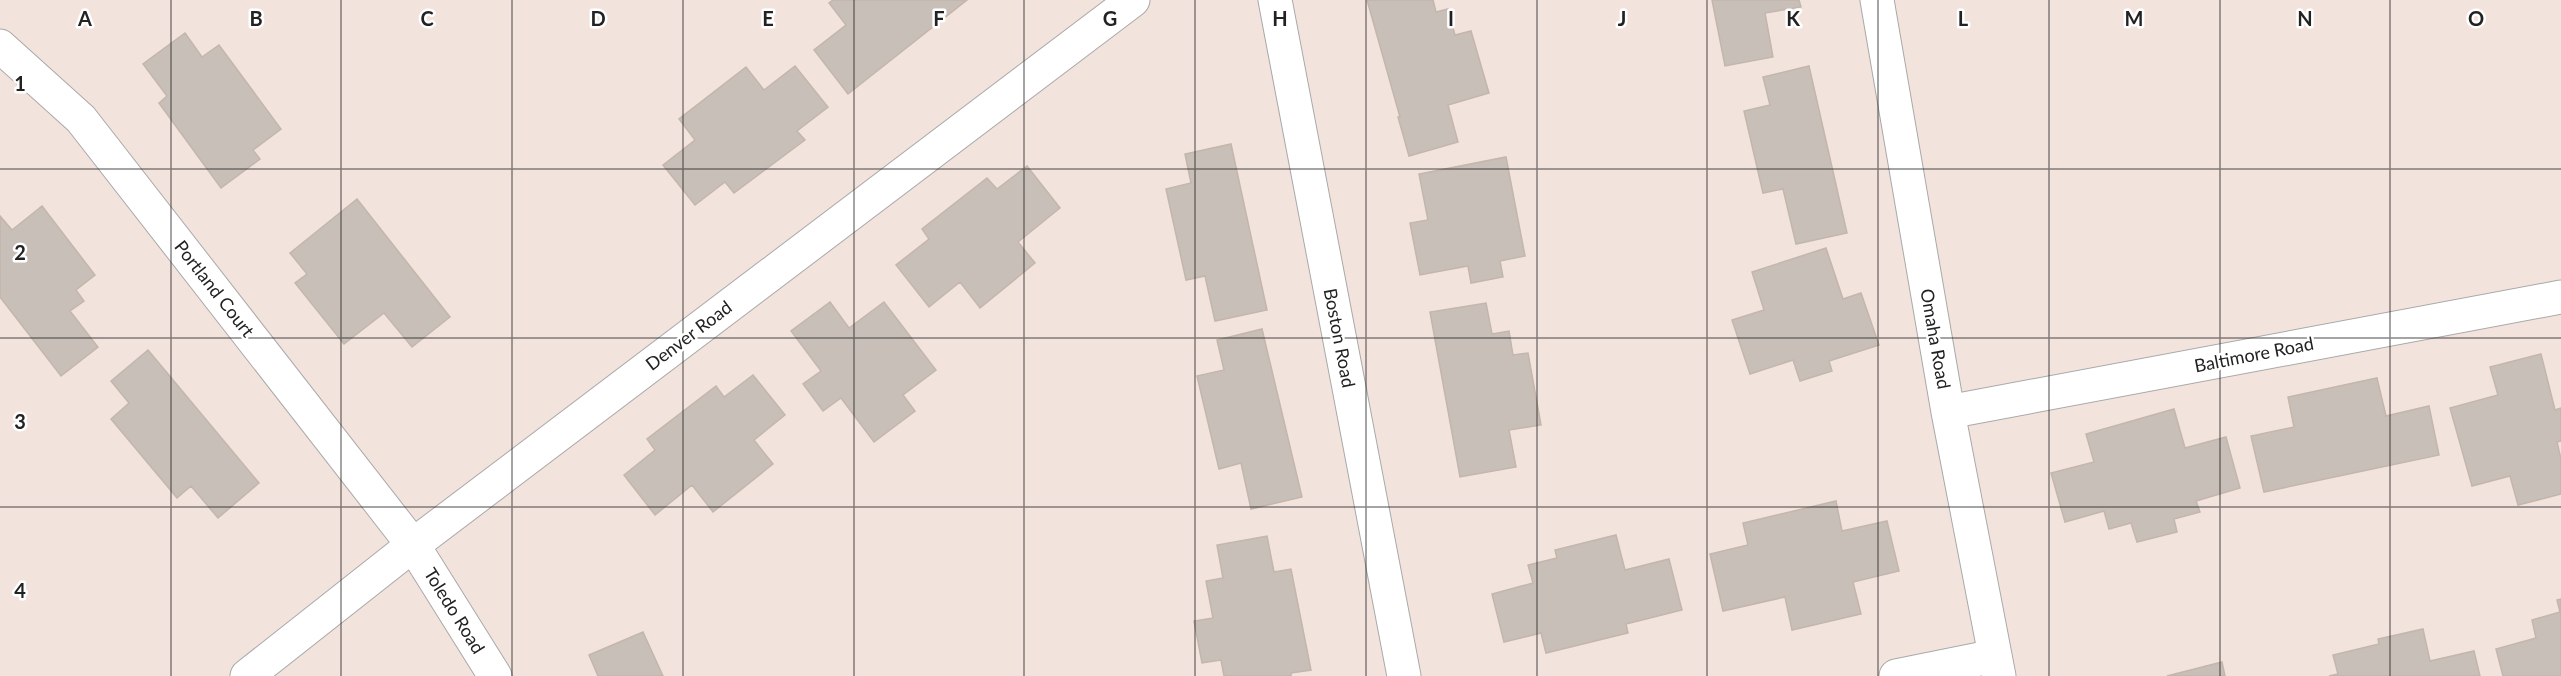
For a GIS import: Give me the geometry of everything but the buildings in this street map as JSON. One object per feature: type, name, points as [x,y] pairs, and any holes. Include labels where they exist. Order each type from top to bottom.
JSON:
[{"type":"street","name":"Denver Road","points":[[247,676],[413,545],[1133,0]]},
{"type":"street","name":"Boston Road","points":[[1275,0],[1404,676]]},
{"type":"street","name":"Omaha Road","points":[[1877,0],[1948,412],[1997,666]]},
{"type":"street","name":"Portland Court","points":[[0,46],[81,119],[413,545]]},
{"type":"street","name":"Baltimore Road","points":[[1948,412],[2561,297]]},
{"type":"street","name":"Toledo Road","points":[[413,545],[495,676]]},
{"type":"street","points":[[1896,676],[1997,666]]},
{"type":"shaded area","points":[[0,0],[2561,0],[2561,676],[0,676]]}]
